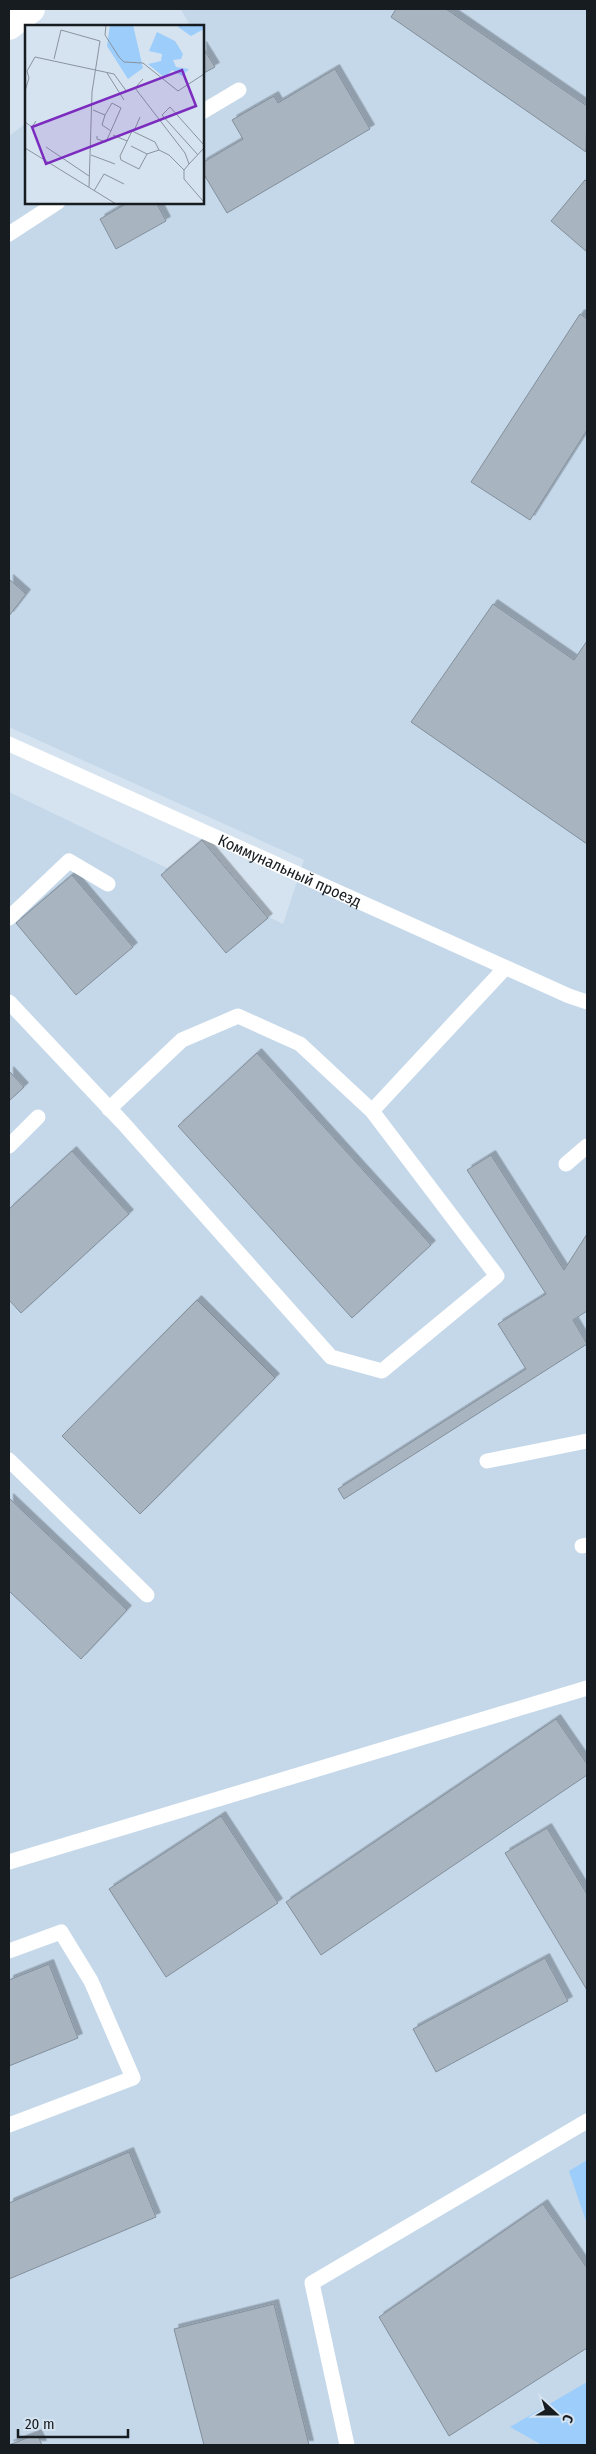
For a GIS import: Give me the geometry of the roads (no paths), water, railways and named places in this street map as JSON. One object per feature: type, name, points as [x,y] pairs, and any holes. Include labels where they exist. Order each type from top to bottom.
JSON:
[{"type":"street","points":[[9,26],[31,9]]},
{"type":"lane","points":[[204,111],[239,90]]},
{"type":"lane","points":[[9,234],[55,204]]},
{"type":"lane","name":"Коммунальный проезд","points":[[9,744],[505,968],[587,1002]]},
{"type":"lane","points":[[9,918],[69,861],[108,884]]},
{"type":"lane","points":[[372,1111],[505,968]]},
{"type":"lane","points":[[9,1002],[109,1109],[331,1357],[382,1371],[497,1276],[372,1111],[300,1044],[238,1016],[182,1040],[109,1109]]},
{"type":"lane","points":[[9,1146],[38,1117]]},
{"type":"lane","points":[[566,1164],[587,1146]]},
{"type":"lane","points":[[487,1461],[587,1441]]},
{"type":"lane","points":[[9,1460],[147,1596]]},
{"type":"lane","points":[[9,1862],[587,1688]]},
{"type":"lane","points":[[9,1951],[60,1932],[91,1981],[132,2078],[9,2125]]},
{"type":"lane","points":[[347,2445],[312,2283],[587,2121]]}]
